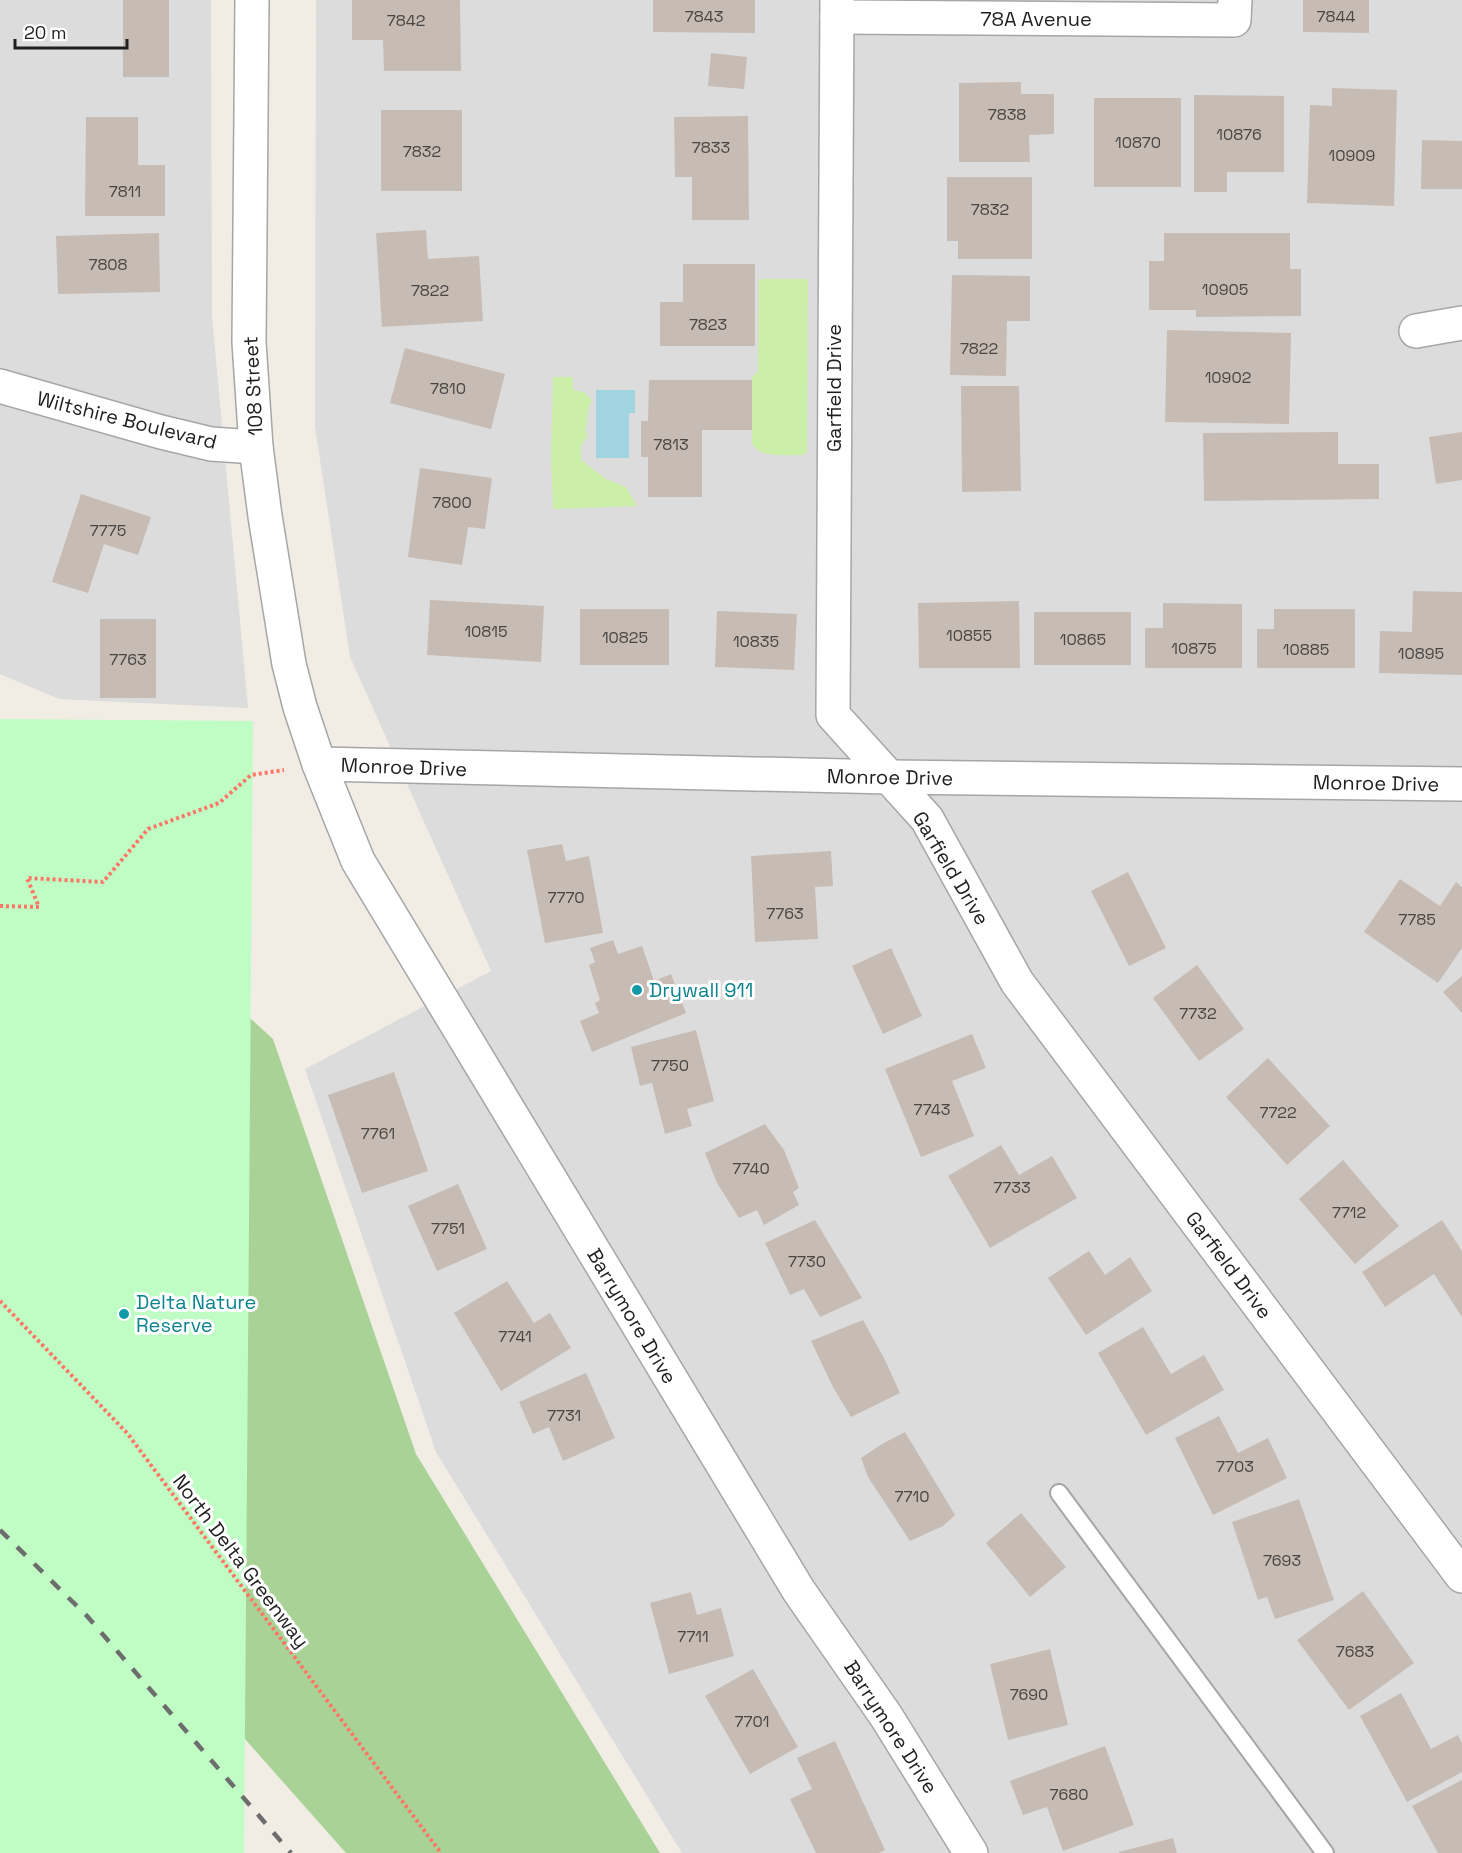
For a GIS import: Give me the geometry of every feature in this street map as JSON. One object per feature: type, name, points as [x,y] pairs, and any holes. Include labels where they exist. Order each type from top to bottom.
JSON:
[{"type":"street","name":"108 Street","points":[[252,0],[249,342],[256,447],[289,664],[300,707],[304,766]]},
{"type":"street","name":"78A Avenue","points":[[837,8],[1234,10]]},
{"type":"street","name":"Garfield Drive","points":[[837,8],[832,715],[927,819],[1017,982],[1462,1576]]},
{"type":"street","points":[[1416,331],[1462,323]]},
{"type":"street","name":"Wiltshire Boulevard","points":[[0,386],[161,432],[212,444],[256,447]]},
{"type":"street","name":"Monroe Drive","points":[[304,766],[890,777],[1462,784]]},
{"type":"street","name":"Barrymore Drive","points":[[304,766],[358,861],[799,1592],[886,1716],[971,1853]]},
{"type":"lane","points":[[1059,1493],[1325,1853]]},
{"type":"path","points":[[0,906],[39,907],[27,878],[103,882],[148,829],[219,803],[251,775],[304,766]]},
{"type":"path","name":"North Delta Greenway","points":[[0,1301],[127,1433],[441,1853]]},
{"type":"shaded area","points":[[0,0],[211,0],[212,316],[248,708],[59,699],[0,674]]},
{"type":"shaded area","points":[[316,0],[1462,0],[1462,1853],[682,1853],[436,1452],[305,1069],[491,971],[350,657],[315,427]]},
{"type":"green space","points":[[759,279],[808,279],[807,451],[804,455],[768,454],[761,452],[752,443],[752,377],[758,372]]},
{"type":"green space","points":[[553,377],[573,377],[573,390],[584,392],[592,400],[585,431],[588,435],[581,446],[581,460],[606,479],[626,487],[637,506],[553,509],[551,454]]},
{"type":"green space","name":"Delta Nature Reserve","points":[[0,719],[253,721],[244,1853],[0,1853]]},
{"type":"green space","points":[[0,791],[273,1039],[416,1454],[660,1853],[346,1853],[0,1463]]},
{"type":"water","points":[[596,390],[635,390],[635,413],[629,413],[629,458],[596,458]]},
{"type":"building","points":[[123,0],[169,0],[169,77],[123,77]]},
{"type":"building","points":[[352,0],[460,0],[461,71],[384,71],[383,40],[352,40]]},
{"type":"building","points":[[653,0],[755,0],[755,33],[653,32]]},
{"type":"building","points":[[1303,0],[1369,0],[1369,33],[1303,32]]},
{"type":"building","points":[[711,53],[747,57],[744,89],[708,86]]},
{"type":"building","points":[[1021,82],[1021,94],[1054,94],[1054,134],[1029,135],[1030,162],[959,162],[959,83]]},
{"type":"building","points":[[1332,88],[1397,90],[1394,206],[1307,203],[1310,105],[1332,106]]},
{"type":"building","points":[[1194,95],[1284,96],[1284,172],[1227,172],[1227,192],[1194,192]]},
{"type":"building","points":[[1094,98],[1181,98],[1181,187],[1094,187]]},
{"type":"building","points":[[381,110],[462,110],[462,191],[381,191]]},
{"type":"building","points":[[748,116],[749,220],[692,220],[692,177],[675,177],[674,117]]},
{"type":"building","points":[[86,117],[138,117],[138,165],[165,165],[165,216],[85,216]]},
{"type":"building","points":[[1422,140],[1462,141],[1462,189],[1421,189]]},
{"type":"building","points":[[947,177],[1032,177],[1032,259],[958,259],[958,241],[947,241]]},
{"type":"building","points":[[426,230],[428,259],[479,256],[483,321],[382,327],[376,233]]},
{"type":"building","points":[[159,233],[160,292],[58,294],[56,236]]},
{"type":"building","points":[[1164,233],[1290,233],[1290,269],[1301,269],[1301,316],[1196,317],[1196,310],[1149,310],[1149,261],[1164,261]]},
{"type":"building","points":[[683,264],[755,264],[755,346],[660,346],[660,302],[683,302]]},
{"type":"building","points":[[952,275],[1030,276],[1030,321],[1007,321],[1006,376],[950,375]]},
{"type":"building","points":[[1167,330],[1291,333],[1289,424],[1165,422]]},
{"type":"building","points":[[405,348],[505,374],[491,429],[390,403]]},
{"type":"building","points":[[649,380],[752,380],[752,430],[702,430],[702,497],[648,497],[648,457],[641,457],[641,421],[648,421]]},
{"type":"building","points":[[961,386],[1019,386],[1021,491],[962,492]]},
{"type":"building","points":[[1338,432],[1338,464],[1379,464],[1379,499],[1204,501],[1203,433]]},
{"type":"building","points":[[1462,432],[1462,480],[1436,484],[1429,437]]},
{"type":"building","points":[[420,468],[492,478],[485,529],[468,527],[462,565],[408,557]]},
{"type":"building","points":[[81,494],[151,517],[138,555],[104,544],[88,593],[52,582]]},
{"type":"building","points":[[1413,591],[1462,592],[1462,675],[1379,673],[1380,631],[1412,632]]},
{"type":"building","points":[[430,600],[544,606],[541,662],[427,655]]},
{"type":"building","points":[[1019,601],[1020,668],[919,668],[918,603]]},
{"type":"building","points":[[1163,603],[1242,604],[1242,668],[1145,668],[1145,628],[1163,628]]},
{"type":"building","points":[[580,609],[669,609],[669,665],[580,665]]},
{"type":"building","points":[[1274,609],[1355,609],[1355,668],[1257,668],[1257,629],[1274,629]]},
{"type":"building","points":[[717,611],[797,614],[794,670],[715,667]]},
{"type":"building","points":[[1034,612],[1131,612],[1131,665],[1034,665]]},
{"type":"building","points":[[100,619],[156,619],[156,698],[100,698]]},
{"type":"building","points":[[562,844],[566,861],[589,856],[603,933],[545,943],[527,850]]},
{"type":"building","points":[[831,851],[833,886],[815,887],[818,939],[755,942],[751,856]]},
{"type":"building","points":[[1128,872],[1166,948],[1129,966],[1091,891]]},
{"type":"building","points":[[1400,879],[1440,906],[1456,882],[1462,887],[1462,948],[1438,983],[1364,932]]},
{"type":"building","name":"Drywall 911","points":[[613,940],[618,954],[642,946],[654,981],[671,974],[686,1013],[592,1052],[580,1021],[599,1013],[595,1003],[600,1000],[589,965],[595,962],[590,948]]},
{"type":"building","points":[[891,948],[922,1016],[883,1034],[852,966]]},
{"type":"building","points":[[1197,965],[1244,1029],[1199,1061],[1153,998]]},
{"type":"building","points":[[1462,976],[1462,1013],[1443,992]]},
{"type":"building","points":[[696,1030],[714,1101],[687,1109],[692,1126],[665,1134],[652,1083],[640,1086],[631,1047]]},
{"type":"building","points":[[972,1034],[986,1068],[952,1081],[974,1136],[921,1157],[885,1069]]},
{"type":"building","points":[[1268,1058],[1330,1126],[1287,1165],[1226,1097]]},
{"type":"building","points":[[394,1072],[428,1171],[362,1193],[328,1095]]},
{"type":"building","points":[[765,1124],[784,1150],[799,1188],[793,1192],[799,1205],[764,1225],[757,1210],[739,1218],[717,1183],[705,1153]]},
{"type":"building","points":[[1001,1145],[1019,1175],[1052,1156],[1077,1198],[990,1248],[948,1176]]},
{"type":"building","points":[[1343,1160],[1399,1226],[1355,1264],[1299,1199]]},
{"type":"building","points":[[458,1184],[487,1249],[437,1271],[408,1206]]},
{"type":"building","points":[[815,1220],[862,1298],[820,1317],[804,1289],[790,1295],[765,1243]]},
{"type":"building","points":[[1442,1220],[1462,1251],[1462,1317],[1434,1274],[1385,1307],[1362,1272]]},
{"type":"building","points":[[1089,1251],[1105,1275],[1130,1257],[1152,1291],[1086,1335],[1048,1278]]},
{"type":"building","points":[[507,1281],[534,1323],[550,1313],[571,1348],[501,1391],[454,1313]]},
{"type":"building","points":[[863,1320],[900,1393],[851,1417],[833,1387],[811,1341]]},
{"type":"building","points":[[1143,1327],[1171,1374],[1204,1355],[1224,1390],[1146,1435],[1098,1353]]},
{"type":"building","points":[[586,1373],[615,1438],[563,1461],[549,1427],[533,1434],[519,1402]]},
{"type":"building","points":[[1219,1416],[1238,1453],[1268,1438],[1287,1478],[1213,1515],[1175,1438]]},
{"type":"building","points":[[905,1432],[955,1515],[943,1526],[910,1541],[868,1477],[861,1458]]},
{"type":"building","points":[[1299,1499],[1334,1600],[1275,1619],[1267,1597],[1258,1600],[1232,1522]]},
{"type":"building","points":[[1021,1513],[1066,1567],[1030,1597],[986,1543]]},
{"type":"building","points":[[1363,1591],[1414,1663],[1349,1710],[1297,1640]]},
{"type":"building","points":[[691,1592],[697,1615],[721,1608],[734,1656],[669,1674],[650,1603]]},
{"type":"building","points":[[1050,1649],[1068,1725],[1008,1740],[990,1664]]},
{"type":"building","points":[[753,1669],[798,1747],[750,1774],[705,1696]]},
{"type":"building","points":[[1401,1693],[1431,1749],[1458,1735],[1462,1743],[1462,1772],[1407,1802],[1360,1716]]},
{"type":"building","points":[[835,1741],[885,1850],[879,1853],[816,1853],[790,1799],[812,1789],[797,1758]]},
{"type":"building","points":[[1105,1746],[1134,1825],[1063,1851],[1047,1807],[1023,1815],[1010,1781]]},
{"type":"building","points":[[1462,1780],[1462,1853],[1438,1853],[1412,1806]]},
{"type":"building","points":[[1173,1838],[1177,1853],[1119,1853],[1119,1852]]},
{"type":"railway","points":[[0,1530],[87,1616],[291,1853]]},
{"type":"place","name":"Drywall 911","points":[[637,990]]},
{"type":"place","name":"Delta Nature Reserve","points":[[124,1314]]}]
